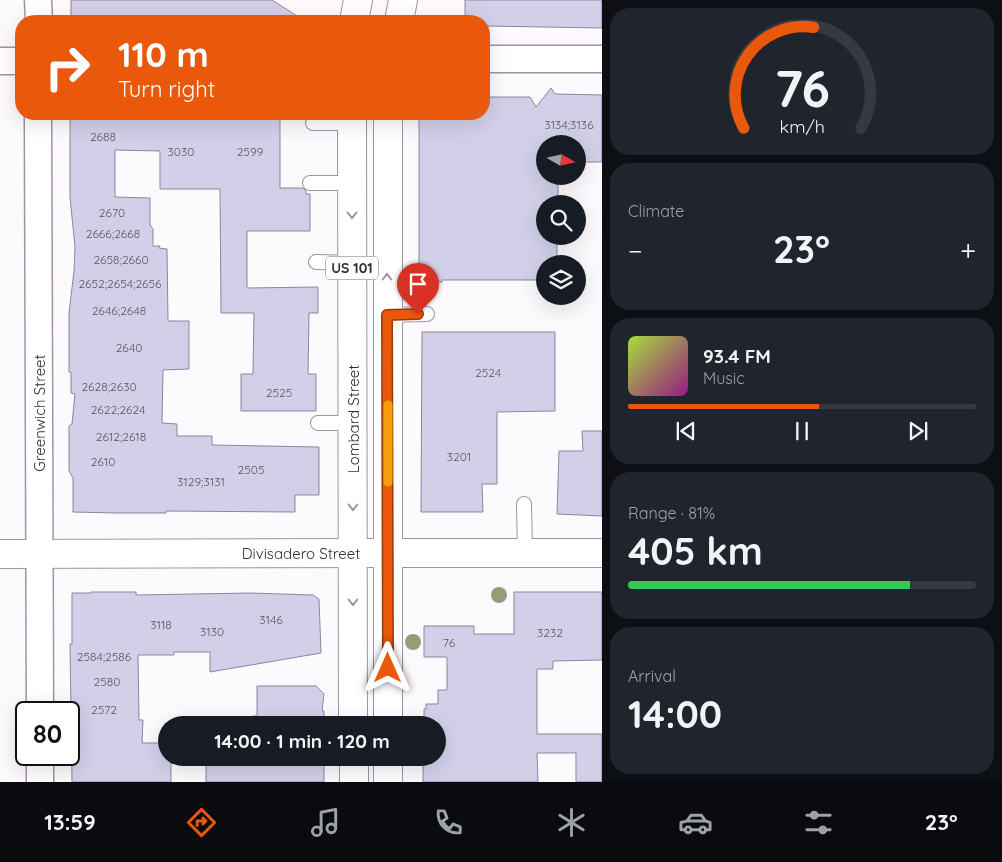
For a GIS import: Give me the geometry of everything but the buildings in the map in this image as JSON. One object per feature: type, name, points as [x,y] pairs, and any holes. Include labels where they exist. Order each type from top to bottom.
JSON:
[{"type":"main road","points":[[355,15],[358,0]]},
{"type":"main road","points":[[400,15],[403,0]]},
{"type":"main road","name":"Lombard Street","points":[[352,120],[354,716]]},
{"type":"main road","name":"US 101","points":[[388,120],[388,716]]},
{"type":"main road","name":"Divisadero Street","points":[[0,554],[602,552]]},
{"type":"main road","points":[[354,766],[354,782]]},
{"type":"main road","points":[[388,766],[388,782]]},
{"type":"street","points":[[38,0],[38,15]]},
{"type":"street","points":[[490,59],[602,59]]},
{"type":"street","points":[[0,61],[15,61]]},
{"type":"street","name":"Greenwich Street","points":[[38,120],[40,701]]},
{"type":"street","points":[[40,766],[40,782]]},
{"type":"lane","points":[[313,123],[336,120]]},
{"type":"lane","points":[[310,183],[352,182]]},
{"type":"lane","points":[[316,262],[352,263]]},
{"type":"lane","points":[[387,315],[427,314]]},
{"type":"lane","points":[[318,423],[353,423]]},
{"type":"lane","points":[[524,504],[525,553]]},
{"type":"slow traffic","points":[[388,405],[388,482]]},
{"type":"route","points":[[388,668],[387,315],[418,314]]}]
